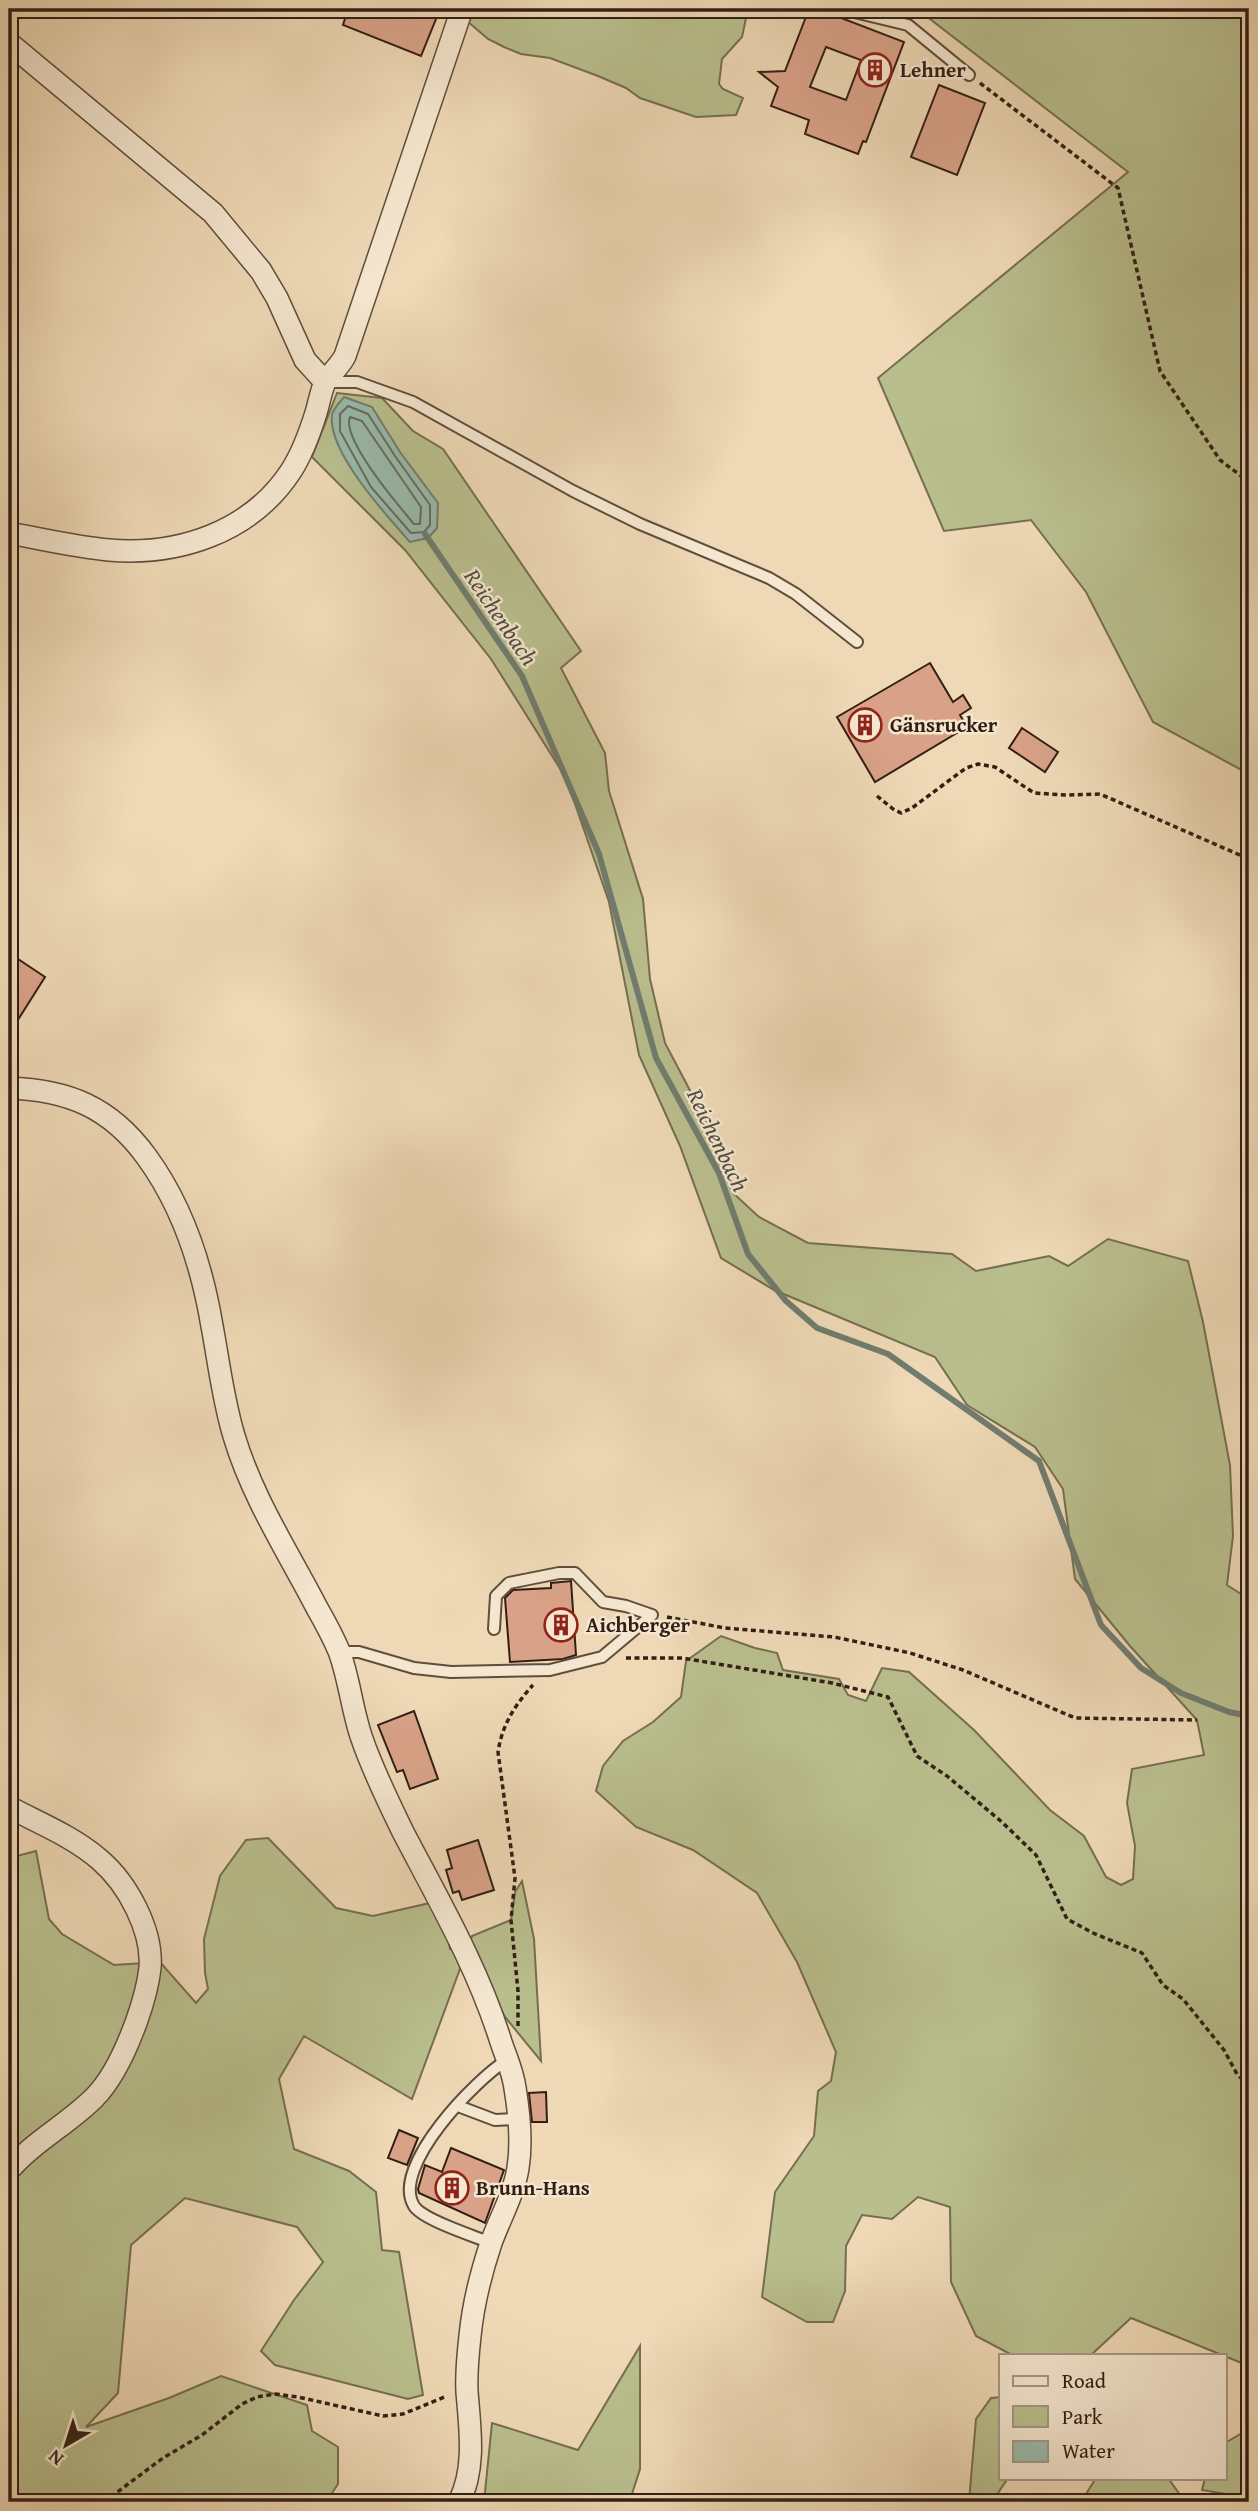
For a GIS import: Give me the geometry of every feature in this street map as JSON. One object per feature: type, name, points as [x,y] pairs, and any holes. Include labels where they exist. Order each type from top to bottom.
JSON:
[{"type":"street","points":[[9,533],[108,550],[154,551],[183,546],[212,536],[241,522],[274,495],[293,469],[309,435],[325,382],[345,356],[462,9]]},
{"type":"street","points":[[9,43],[213,213],[261,271],[277,298],[305,360],[325,382]]},
{"type":"street","points":[[9,1088],[56,1093],[86,1103],[109,1117],[142,1151],[169,1194],[188,1234],[201,1273],[222,1389],[245,1469],[339,1652],[362,1739],[402,1828],[482,1989],[515,2084],[519,2164],[491,2243],[474,2309],[467,2391],[471,2411],[471,2435],[467,2478],[459,2502]]},
{"type":"street","points":[[9,1807],[69,1839],[101,1860],[122,1886],[136,1910],[146,1937],[150,1966],[144,2001],[127,2047],[96,2096],[9,2170]]},
{"type":"lane","points":[[842,9],[908,25],[969,75]]},
{"type":"lane","points":[[325,382],[357,382],[413,402],[573,491],[640,524],[769,578],[796,594],[857,642]]},
{"type":"lane","points":[[494,1629],[496,1596],[509,1583],[559,1573],[575,1573],[603,1602],[652,1615]]},
{"type":"lane","points":[[339,1652],[359,1652],[414,1668],[451,1672],[547,1670],[602,1657],[652,1615]]},
{"type":"lane","points":[[491,2243],[415,2208],[409,2192],[418,2161],[431,2136],[473,2086],[507,2060]]},
{"type":"lane","points":[[458,2106],[495,2120],[518,2119]]},
{"type":"path","points":[[969,75],[1118,188],[1160,371],[1220,460],[1249,482]]},
{"type":"path","points":[[877,796],[901,813],[912,808],[966,768],[978,764],[995,766],[1034,793],[1100,794],[1249,859]]},
{"type":"path","points":[[652,1615],[724,1628],[834,1637],[910,1653],[963,1670],[1074,1718],[1197,1720]]},
{"type":"path","points":[[602,1657],[682,1658],[832,1683],[888,1697],[917,1756],[947,1776],[1002,1822],[1036,1855],[1067,1919],[1142,1953],[1163,1985],[1183,1999],[1224,2050],[1237,2074],[1249,2086]]},
{"type":"path","points":[[518,2034],[518,1991],[511,1920],[515,1878],[498,1752],[501,1732],[513,1711],[547,1670]]},
{"type":"path","points":[[104,2502],[163,2458],[202,2435],[242,2404],[257,2397],[275,2394],[298,2397],[383,2416],[403,2414],[452,2394],[467,2391]]},
{"type":"green space","points":[[471,9],[748,9],[742,37],[722,59],[719,84],[723,89],[743,98],[736,115],[696,117],[640,98],[626,88],[550,58],[521,54],[504,47],[488,39],[467,21]]},
{"type":"green space","points":[[917,9],[1249,9],[1249,774],[1153,722],[1086,592],[1031,520],[944,531],[878,378],[1128,172]]},
{"type":"green space","points":[[337,393],[382,398],[413,431],[443,449],[581,651],[561,668],[605,753],[609,791],[643,899],[650,979],[665,1043],[715,1138],[733,1193],[759,1217],[808,1243],[952,1254],[976,1271],[1049,1256],[1068,1266],[1108,1239],[1188,1261],[1203,1322],[1230,1465],[1233,1536],[1227,1585],[1249,1599],[1249,2366],[1226,2357],[1226,2354],[1220,2354],[1131,2318],[1092,2354],[1010,2354],[976,2336],[951,2282],[950,2207],[918,2197],[892,2219],[862,2215],[846,2246],[845,2291],[833,2322],[807,2322],[762,2297],[775,2192],[814,2136],[818,2091],[831,2081],[836,2052],[797,1962],[757,1893],[693,1850],[636,1827],[596,1791],[603,1766],[623,1741],[653,1722],[681,1697],[686,1661],[721,1636],[777,1653],[783,1670],[839,1679],[848,1695],[866,1701],[882,1668],[909,1672],[974,1730],[1050,1810],[1084,1836],[1106,1877],[1121,1885],[1133,1879],[1135,1846],[1127,1803],[1132,1769],[1204,1755],[1197,1720],[1130,1646],[1075,1579],[1063,1489],[1035,1447],[967,1405],[935,1357],[774,1290],[721,1258],[680,1146],[639,1055],[609,902],[566,778],[491,659],[405,550],[312,457]]},
{"type":"green space","points":[[268,1838],[336,1908],[373,1916],[430,1903],[446,1927],[450,1949],[466,1955],[472,1936],[511,1920],[515,1892],[522,1881],[534,1939],[541,2061],[505,2017],[472,1955],[464,1958],[412,2099],[304,2036],[279,2079],[294,2149],[349,2171],[376,2192],[382,2250],[399,2252],[423,2395],[408,2399],[275,2365],[261,2351],[323,2262],[297,2227],[185,2198],[131,2245],[118,2393],[86,2427],[169,2398],[221,2376],[307,2405],[312,2431],[338,2447],[338,2484],[326,2502],[9,2502],[9,1858],[36,1851],[49,1919],[62,1934],[114,1965],[160,1962],[196,2003],[208,1989],[204,1939],[220,1876],[246,1840]]},
{"type":"green space","points":[[640,2346],[640,2469],[632,2494],[675,2496],[673,2502],[484,2502],[492,2423],[578,2450]]},
{"type":"green space","points":[[999,2397],[999,2480],[1007,2480],[992,2502],[969,2502],[976,2419],[991,2398]]},
{"type":"green space","points":[[1249,2429],[1249,2498],[1202,2490],[1204,2480],[1226,2480],[1226,2442]]},
{"type":"green space","points":[[1095,2480],[1169,2480],[1185,2502],[1081,2502]]},
{"type":"water","points":[[344,397],[372,407],[400,452],[438,503],[437,528],[428,538],[410,542],[348,464],[333,430],[332,415]]},
{"type":"building","points":[[348,9],[440,9],[421,56],[343,25]]},
{"type":"building","name":"Lehner","points":[[809,9],[818,9],[904,42],[866,142],[863,141],[858,154],[805,134],[809,120],[771,106],[778,87],[759,72],[785,71]],"holes":[[[826,47],[861,60],[846,100],[810,87]]]},
{"type":"building","points":[[939,85],[985,103],[957,175],[911,157]]},
{"type":"building","name":"Gänsrucker","points":[[930,663],[953,702],[963,695],[971,708],[960,715],[967,727],[875,782],[837,717]]},
{"type":"building","points":[[1022,728],[1058,752],[1045,772],[1009,748]]},
{"type":"building","points":[[9,953],[45,977],[9,1034]]},
{"type":"building","name":"Aichberger","points":[[571,1581],[576,1655],[563,1659],[510,1662],[505,1598],[513,1590],[551,1588],[551,1583]]},
{"type":"building","points":[[414,1711],[438,1779],[410,1789],[403,1770],[397,1772],[378,1725]]},
{"type":"building","points":[[478,1840],[494,1890],[462,1900],[459,1891],[453,1893],[446,1870],[452,1868],[447,1850]]},
{"type":"building","points":[[546,2092],[547,2122],[532,2122],[529,2093]]},
{"type":"building","points":[[399,2130],[418,2138],[407,2165],[388,2158]]},
{"type":"building","name":"Brunn-Hans","points":[[451,2148],[504,2170],[485,2223],[419,2193],[425,2165],[442,2172]]},
{"type":"waterway","name":"Reichenbach","points":[[425,534],[522,676],[599,854],[656,1058],[719,1173],[748,1254],[786,1301],[817,1328],[888,1354],[1039,1461],[1101,1625],[1141,1668],[1181,1693],[1229,1712],[1249,1716]]},
{"type":"place","name":"Lehner","points":[[875,70]]},
{"type":"place","name":"Gänsrucker","points":[[865,725]]},
{"type":"place","name":"Aichberger","points":[[561,1625]]},
{"type":"place","name":"Brunn-Hans","points":[[452,2188]]}]
